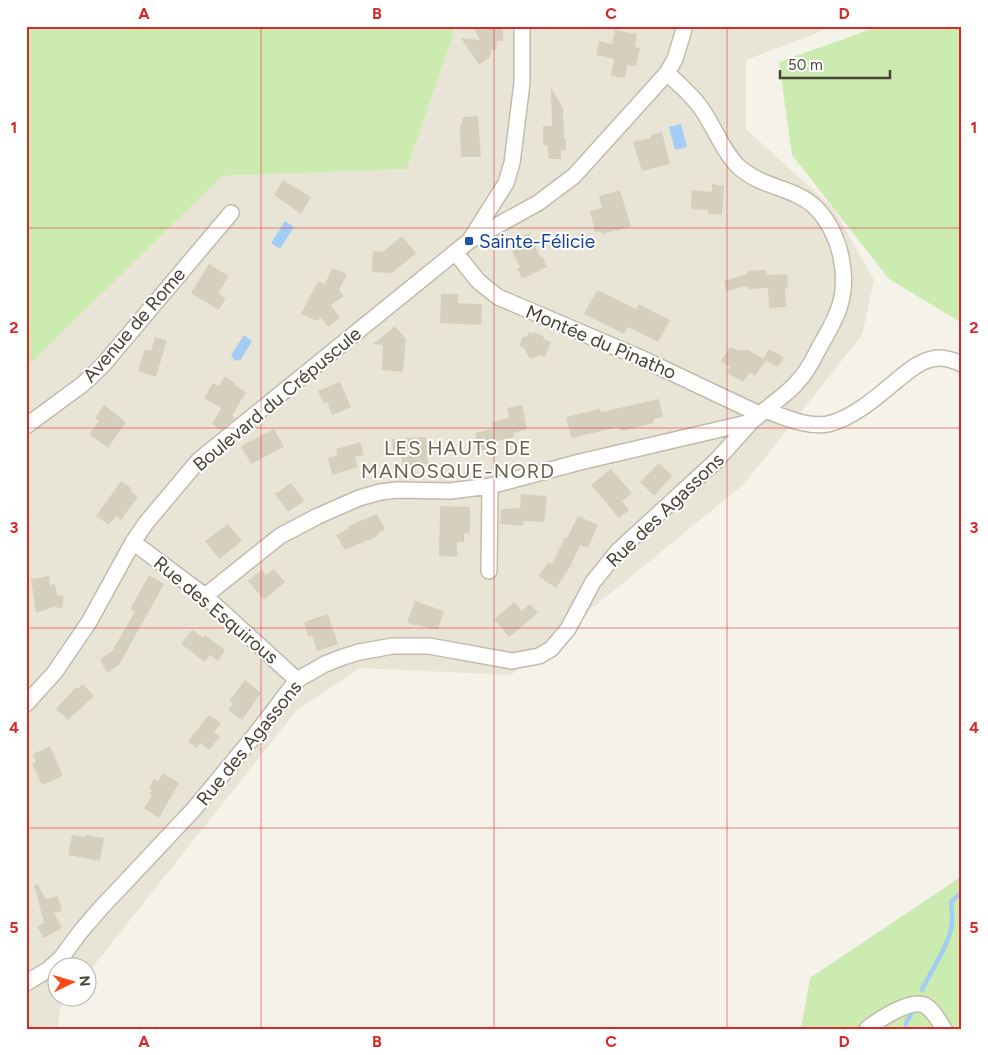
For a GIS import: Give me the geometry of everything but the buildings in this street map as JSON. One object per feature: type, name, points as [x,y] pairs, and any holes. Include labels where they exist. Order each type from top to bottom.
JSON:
[{"type":"street","points":[[469,241],[500,194],[506,183],[512,163],[522,83],[522,26]]},
{"type":"street","points":[[469,241],[538,203],[574,176],[667,73],[675,59],[685,26]]},
{"type":"street","points":[[205,596],[280,536],[318,516],[359,498],[380,492],[397,490],[450,491],[490,486],[759,415],[788,392],[800,379],[839,310],[844,277],[838,246],[832,230],[823,215],[800,196],[761,183],[739,168],[697,102],[667,73]]},
{"type":"street","name":"Avenue de Rome","points":[[26,426],[83,384],[103,365],[231,213]]},
{"type":"street","name":"Boulevard du Crépuscule","points":[[26,704],[55,672],[89,622],[133,542],[186,476],[210,450],[469,241]]},
{"type":"street","name":"Montée du Pinatho","points":[[455,252],[478,281],[498,297],[643,359],[759,415],[807,423],[828,424],[854,412],[921,363],[940,358],[962,364]]},
{"type":"street","name":"Rue des Agassons","points":[[26,983],[49,969],[61,958],[101,908],[194,809],[297,680],[325,664],[343,657],[393,646],[429,646],[512,661],[539,656],[552,649],[568,629],[593,582],[618,551],[716,461],[759,415]]},
{"type":"street","points":[[489,571],[490,486]]},
{"type":"street","name":"Rue des Esquirous","points":[[133,542],[205,596],[297,680]]},
{"type":"street","points":[[867,1029],[885,1017],[914,1004],[925,1005],[930,1009],[944,1029]]},
{"type":"shaded area","points":[[456,26],[835,26],[746,60],[746,129],[834,209],[874,280],[862,335],[745,483],[511,675],[360,668],[297,710],[98,960],[98,958],[48,958],[48,1008],[60,1008],[58,1029],[26,1029],[26,368],[222,176],[407,169]]},
{"type":"green space","points":[[26,26],[456,26],[407,169],[222,176],[26,368]]},
{"type":"green space","points":[[880,26],[962,26],[962,323],[889,279],[792,155],[779,62]]},
{"type":"green space","points":[[962,876],[962,1029],[801,1029],[810,978]]},
{"type":"water","points":[[681,124],[687,147],[675,150],[669,127]]},
{"type":"water","points":[[285,221],[294,227],[280,249],[271,243]]},
{"type":"water","points":[[244,335],[252,341],[240,361],[235,361],[231,355]]},
{"type":"waterway","points":[[922,990],[940,957],[951,931],[951,902],[962,891]]},
{"type":"waterway","points":[[906,1029],[906,1023],[911,1014]]},
{"type":"place","name":"Sainte-Félicie","points":[[469,241]]},
{"type":"district","name":"LES HAUTS DE MANOSQUE-NORD","points":[[458,460]]}]
